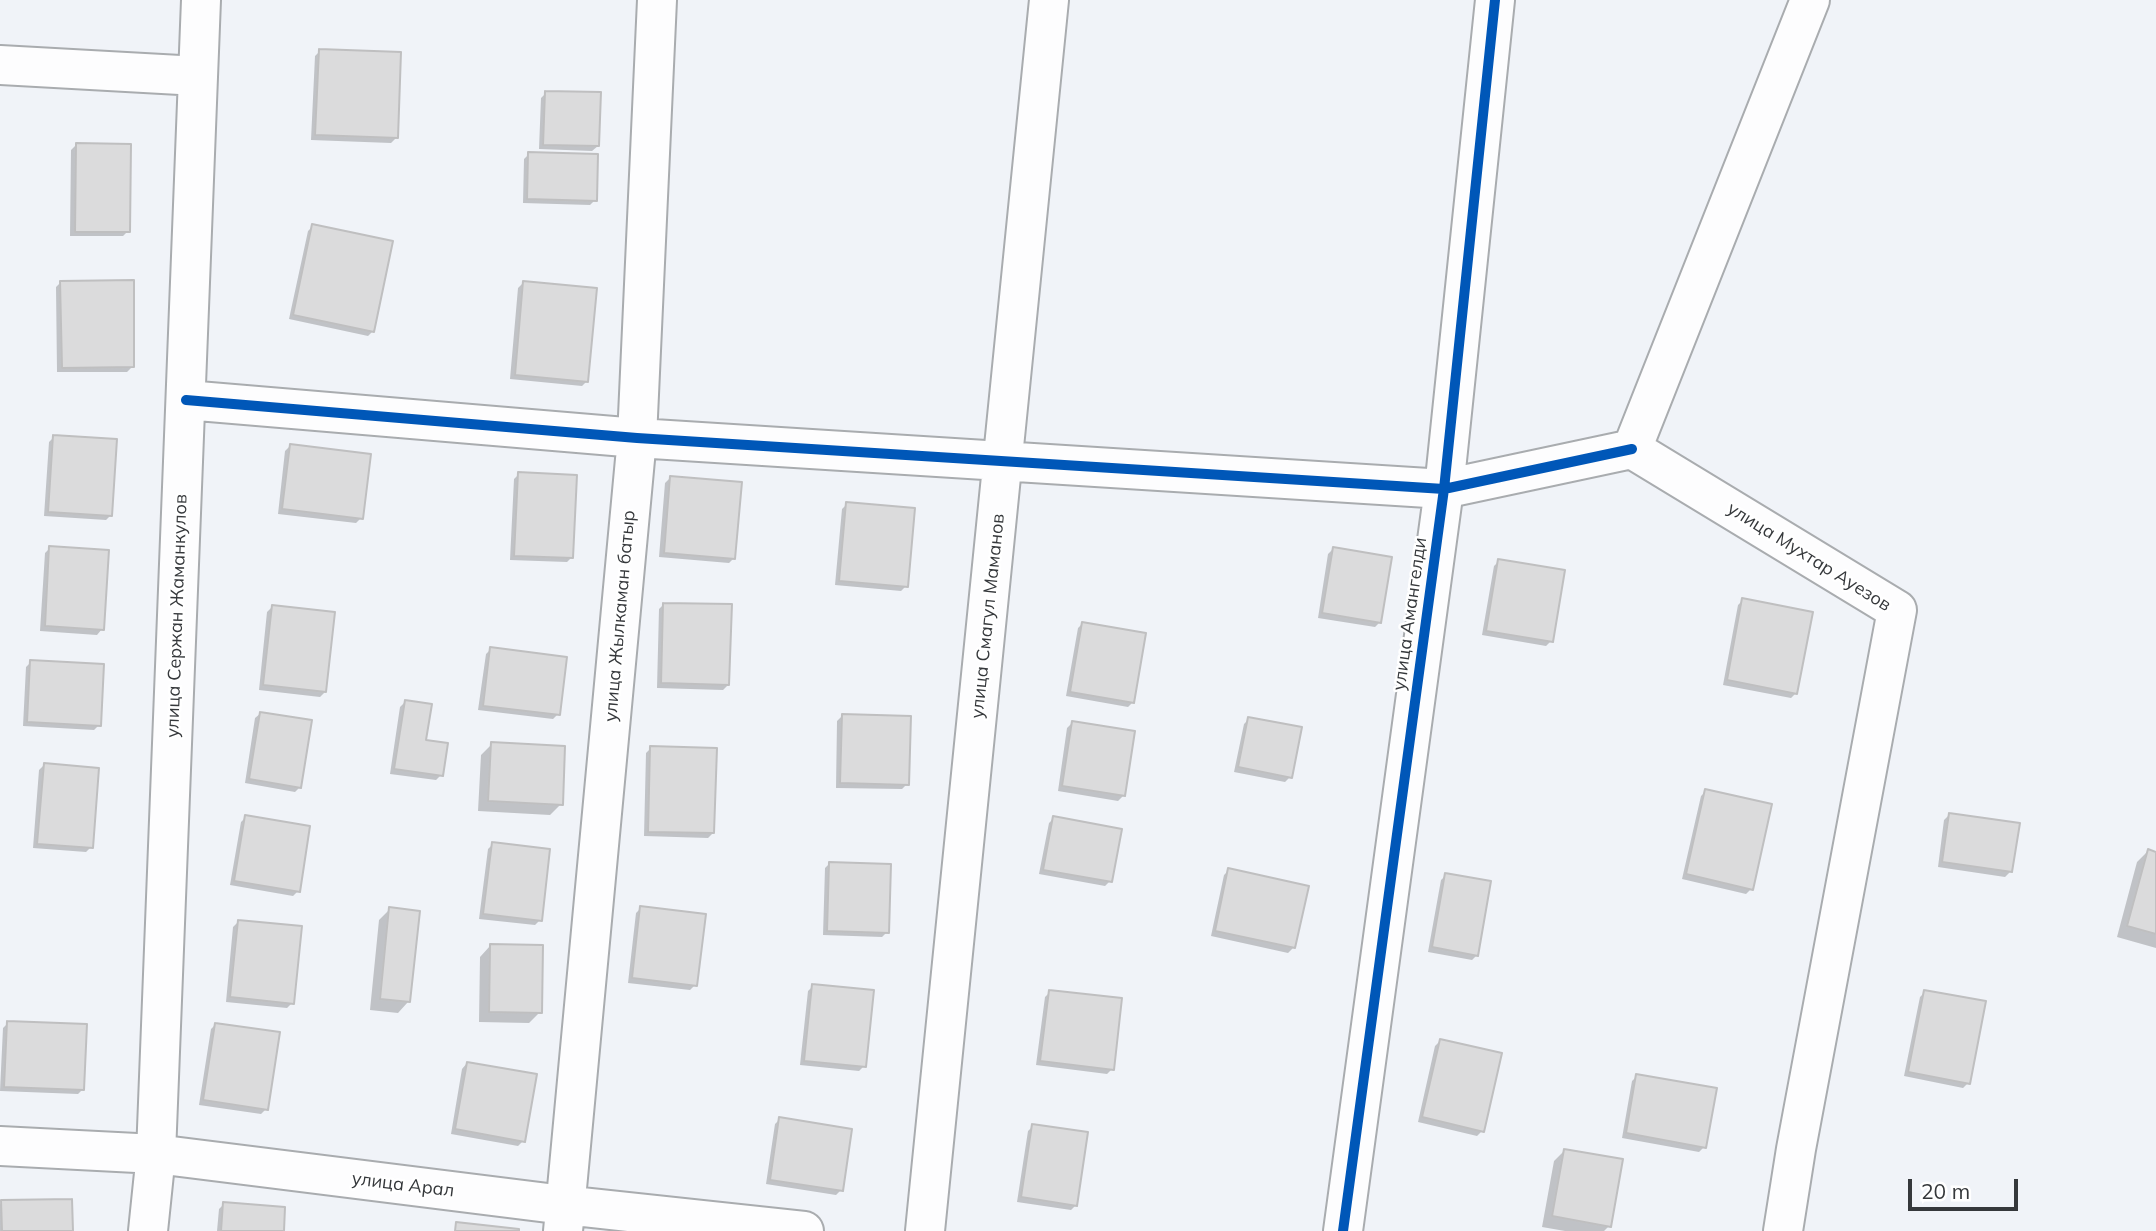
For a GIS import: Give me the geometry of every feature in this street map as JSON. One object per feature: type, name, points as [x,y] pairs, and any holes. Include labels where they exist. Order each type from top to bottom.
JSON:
[{"type":"street","name":"улица Сержан Жаманкулов","points":[[148,1231],[156,1154],[201,0]]},
{"type":"street","name":"улица Жылкаман батыр","points":[[564,1218],[637,438],[657,0]]},
{"type":"street","name":"улица Смагул Маманов","points":[[925,1231],[1049,0]]},
{"type":"street","name":"улица Амангелди","points":[[1343,1231],[1444,489],[1495,0]]},
{"type":"street","points":[[186,400],[637,438],[1444,489],[1632,449],[1810,0]]},
{"type":"street","points":[[0,65],[198,76]]},
{"type":"street","name":"улица Мухтар Ауезов","points":[[1632,449],[1897,610],[1783,1231]]},
{"type":"street","name":"улица Арал","points":[[0,1146],[156,1154],[564,1218],[804,1231]]},
{"type":"building","points":[[319,49],[401,52],[398,138],[315,135]]},
{"type":"building","points":[[545,91],[601,92],[599,146],[543,145]]},
{"type":"building","points":[[76,143],[131,144],[130,232],[75,232]]},
{"type":"building","points":[[528,152],[598,154],[597,201],[527,199]]},
{"type":"building","points":[[312,224],[393,241],[374,332],[293,315]]},
{"type":"building","points":[[134,280],[134,367],[62,368],[60,281]]},
{"type":"building","points":[[523,281],[597,288],[588,382],[515,375]]},
{"type":"building","points":[[53,435],[117,439],[112,516],[48,512]]},
{"type":"building","points":[[290,444],[371,454],[363,519],[282,509]]},
{"type":"building","points":[[518,472],[577,475],[573,558],[514,556]]},
{"type":"building","points":[[670,476],[742,482],[735,559],[664,553]]},
{"type":"building","points":[[846,502],[915,508],[908,587],[839,581]]},
{"type":"building","points":[[49,546],[109,550],[104,630],[45,626]]},
{"type":"building","points":[[1333,547],[1392,557],[1381,623],[1322,613]]},
{"type":"building","points":[[1498,559],[1565,570],[1553,642],[1486,631]]},
{"type":"building","points":[[1742,598],[1813,612],[1797,694],[1727,680]]},
{"type":"building","points":[[663,603],[732,604],[729,685],[661,683]]},
{"type":"building","points":[[272,605],[335,612],[326,692],[263,685]]},
{"type":"building","points":[[1082,622],[1146,633],[1134,703],[1070,692]]},
{"type":"building","points":[[490,647],[567,657],[560,715],[483,706]]},
{"type":"building","points":[[30,660],[104,664],[101,726],[27,722]]},
{"type":"building","points":[[405,700],[432,704],[426,740],[448,743],[443,776],[394,769]]},
{"type":"building","points":[[260,712],[312,720],[301,788],[249,779]]},
{"type":"building","points":[[842,714],[911,716],[909,785],[840,783]]},
{"type":"building","points":[[1248,717],[1302,727],[1292,778],[1238,767]]},
{"type":"building","points":[[1072,721],[1135,731],[1125,796],[1062,786]]},
{"type":"building","points":[[491,742],[565,746],[563,805],[488,801]]},
{"type":"building","points":[[650,746],[717,748],[714,833],[648,832]]},
{"type":"building","points":[[44,763],[99,768],[93,848],[37,844]]},
{"type":"building","points":[[1705,789],[1772,804],[1753,890],[1686,874]]},
{"type":"building","points":[[1949,813],[2020,823],[2012,872],[1942,862]]},
{"type":"building","points":[[245,815],[310,826],[300,892],[234,881]]},
{"type":"building","points":[[1053,816],[1122,829],[1112,882],[1043,870]]},
{"type":"building","points":[[492,842],[550,849],[542,921],[483,914]]},
{"type":"building","points":[[2148,849],[2156,852],[2156,934],[2127,926]]},
{"type":"building","points":[[829,862],[891,864],[889,933],[827,931]]},
{"type":"building","points":[[1228,868],[1309,886],[1295,948],[1215,931]]},
{"type":"building","points":[[1445,873],[1491,881],[1478,956],[1432,947]]},
{"type":"building","points":[[640,906],[706,914],[697,986],[632,978]]},
{"type":"building","points":[[389,907],[420,911],[410,1002],[380,999]]},
{"type":"building","points":[[238,920],[302,926],[294,1004],[230,997]]},
{"type":"building","points":[[490,944],[543,945],[542,1013],[489,1012]]},
{"type":"building","points":[[812,984],[874,990],[866,1067],[804,1061]]},
{"type":"building","points":[[1049,990],[1122,998],[1114,1070],[1040,1061]]},
{"type":"building","points":[[1924,990],[1986,1001],[1970,1084],[1908,1072]]},
{"type":"building","points":[[7,1021],[87,1024],[84,1090],[4,1087]]},
{"type":"building","points":[[215,1023],[280,1032],[268,1110],[203,1100]]},
{"type":"building","points":[[1440,1039],[1502,1053],[1484,1132],[1422,1117]]},
{"type":"building","points":[[467,1062],[537,1074],[525,1142],[455,1129]]},
{"type":"building","points":[[1636,1074],[1717,1088],[1706,1148],[1626,1133]]},
{"type":"building","points":[[779,1117],[852,1129],[843,1191],[770,1180]]},
{"type":"building","points":[[1032,1124],[1088,1132],[1077,1206],[1021,1197]]},
{"type":"building","points":[[1564,1149],[1623,1159],[1611,1227],[1552,1216]]},
{"type":"building","points":[[72,1199],[73,1231],[2,1231],[1,1200]]},
{"type":"building","points":[[223,1202],[285,1207],[284,1231],[221,1231]]},
{"type":"building","points":[[456,1222],[519,1229],[519,1231],[455,1231]]},
{"type":"cycle path","points":[[1343,1231],[1444,489],[1495,0]]},
{"type":"cycle path","points":[[186,400],[637,438],[1444,489],[1632,449]]}]
